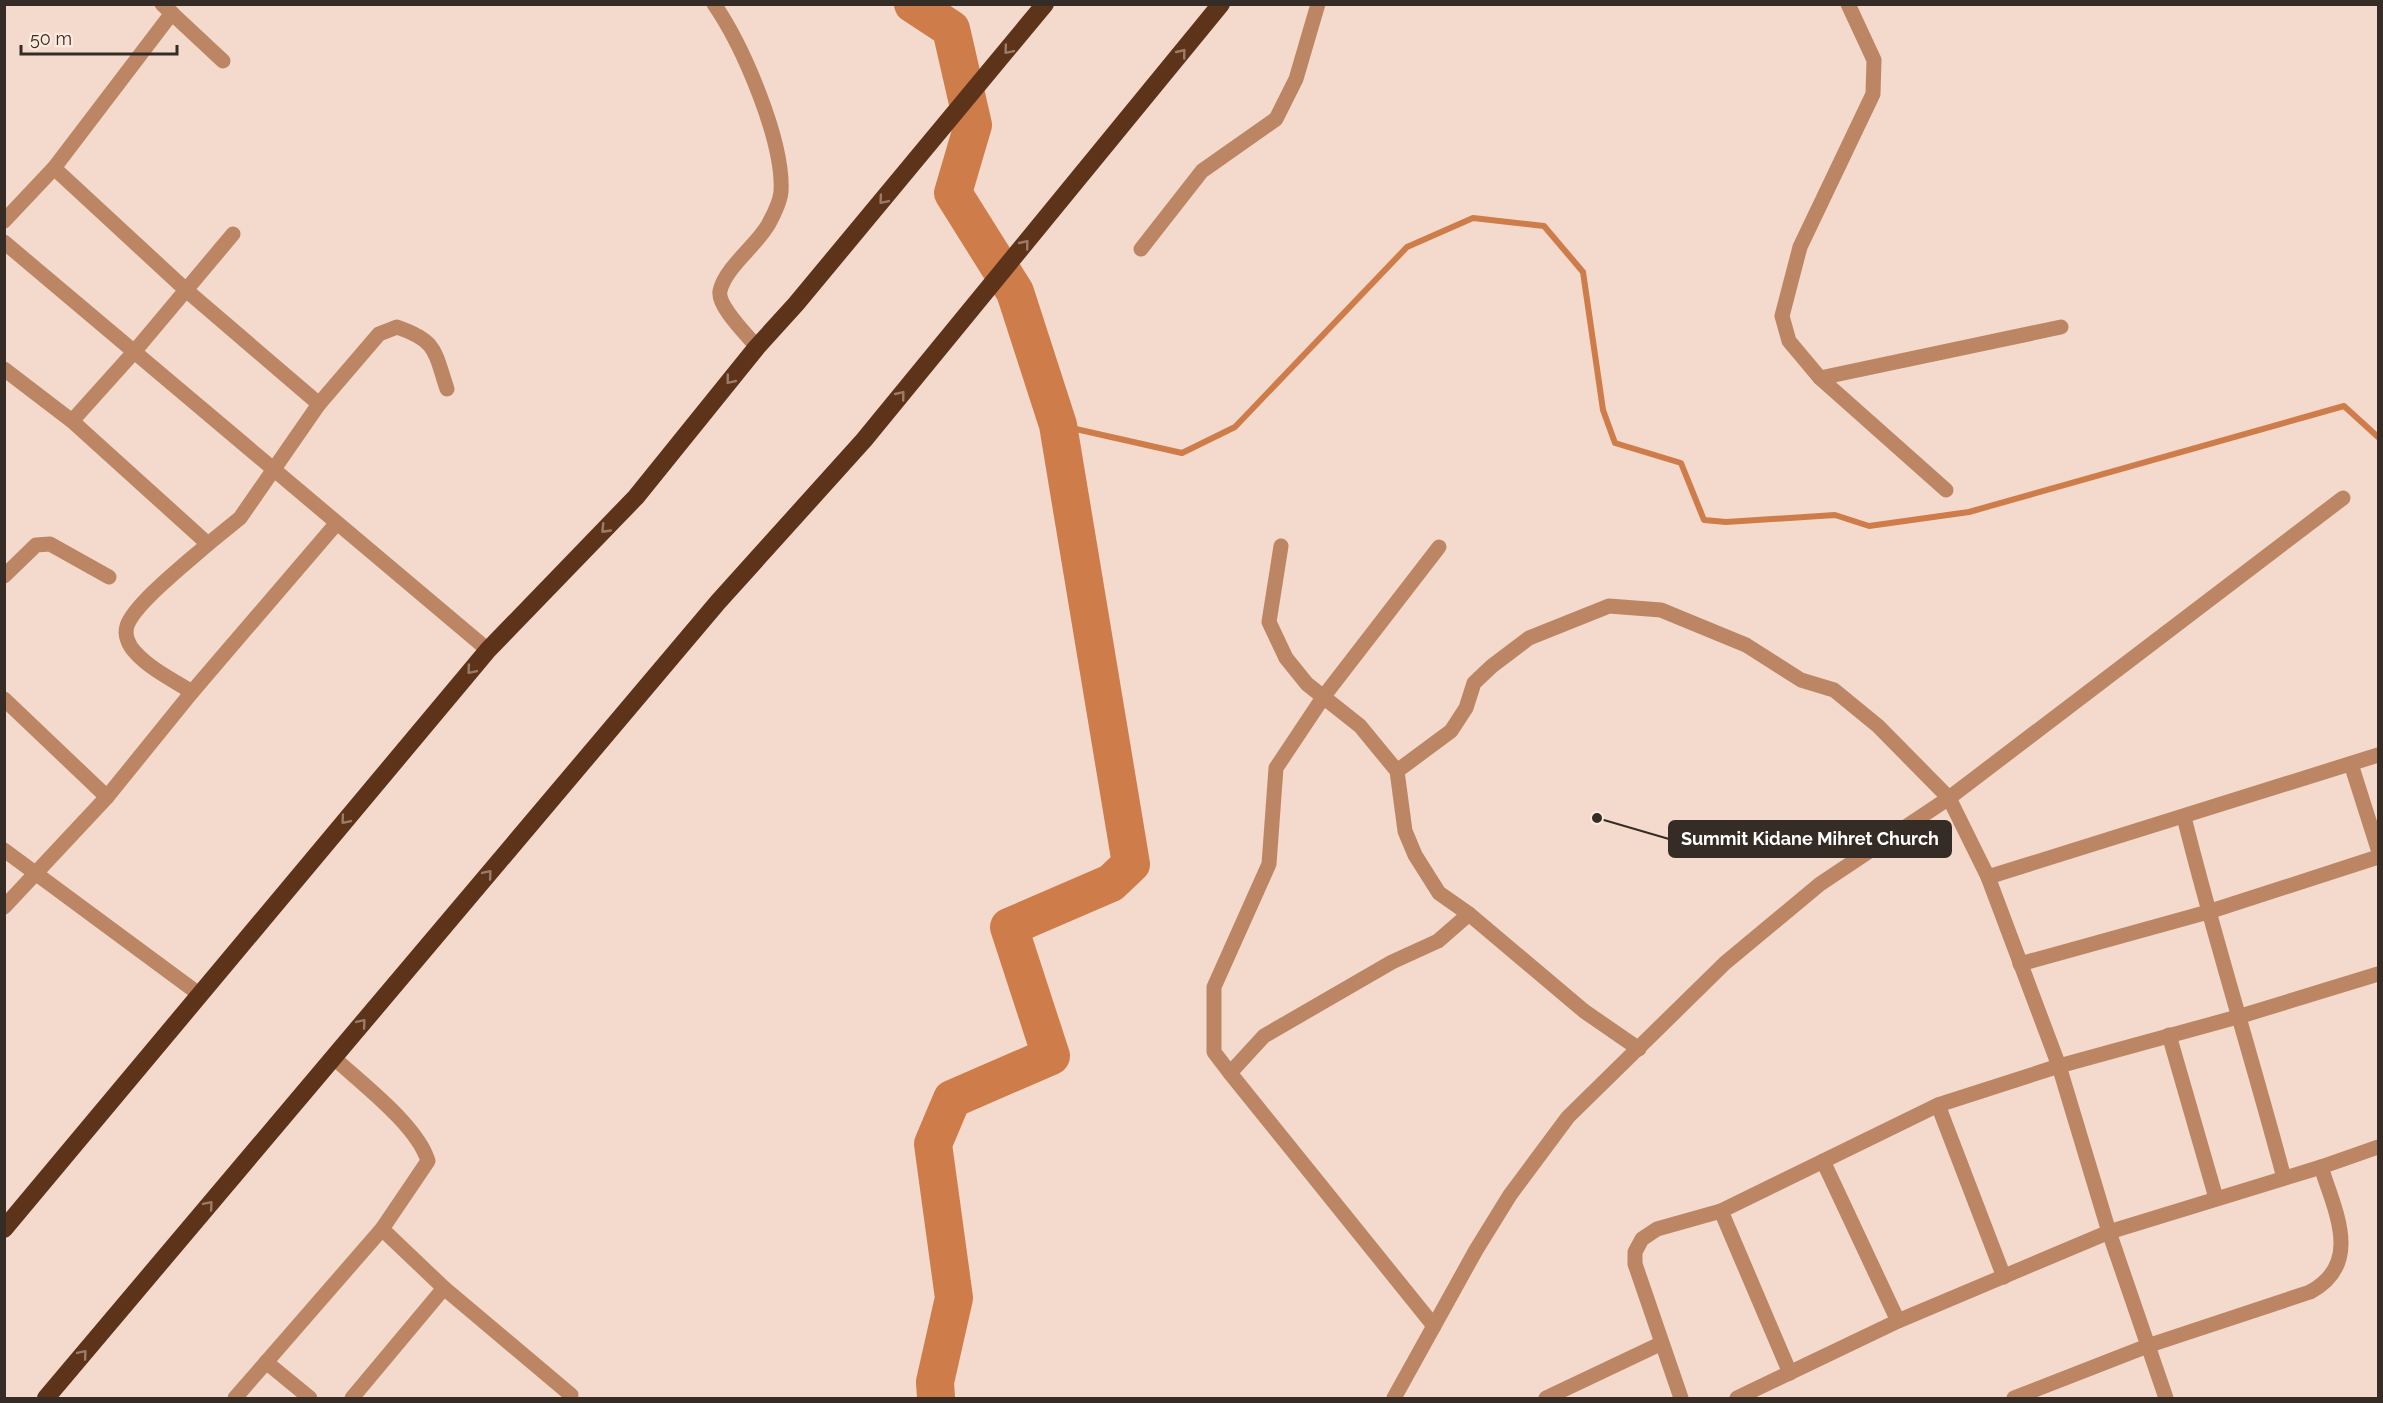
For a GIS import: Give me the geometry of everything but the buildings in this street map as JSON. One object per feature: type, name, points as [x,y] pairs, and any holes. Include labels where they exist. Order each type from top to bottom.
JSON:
[{"type":"highway","points":[[4,1229],[488,650],[636,497],[757,347],[796,304],[1045,4]]},
{"type":"highway","points":[[46,1398],[718,602],[864,440],[1221,4]]},
{"type":"street","points":[[714,4],[757,87],[781,175],[781,194],[768,225],[748,253],[730,269],[719,292],[721,303],[757,347]]},
{"type":"street","points":[[1141,249],[1202,171],[1276,119],[1296,79],[1318,4]]},
{"type":"street","points":[[1848,4],[1874,60],[1873,94],[1800,247],[1782,316],[1789,341],[1820,378],[1946,490]]},
{"type":"street","points":[[4,221],[54,168],[167,9],[223,61]]},
{"type":"street","points":[[54,168],[186,290],[319,404]]},
{"type":"street","points":[[72,421],[134,352],[233,234]]},
{"type":"street","points":[[4,242],[488,650]]},
{"type":"street","points":[[192,692],[148,664],[134,651],[127,639],[127,626],[141,605],[240,518],[319,404],[379,334],[397,327],[418,334],[432,345],[447,389]]},
{"type":"street","points":[[1820,378],[2061,327]]},
{"type":"street","points":[[4,369],[72,421],[208,544]]},
{"type":"street","points":[[1394,1398],[1476,1250],[1510,1195],[1568,1117],[1688,998],[1780,915],[1850,863],[1949,798],[2343,498]]},
{"type":"street","points":[[4,907],[106,797],[192,692],[336,524]]},
{"type":"street","points":[[4,576],[36,545],[50,544],[109,577]]},
{"type":"street","points":[[1281,546],[1269,622],[1286,658],[1307,684],[1360,726],[1397,771],[1405,831],[1415,855],[1439,893],[1469,914],[1584,1011],[1639,1049]]},
{"type":"street","points":[[1434,1326],[1214,1052],[1214,987],[1269,864],[1276,768],[1324,696],[1439,547]]},
{"type":"street","points":[[1397,771],[1451,731],[1466,708],[1474,683],[1492,666],[1529,638],[1609,606],[1661,610],[1746,645],[1801,680],[1834,690],[1878,726],[1949,798],[1988,878],[2059,1066],[2109,1232],[2166,1398]]},
{"type":"street","points":[[4,699],[106,797]]},
{"type":"street","points":[[1988,878],[2379,755]]},
{"type":"street","points":[[2351,764],[2379,849]]},
{"type":"street","points":[[2184,817],[2208,912],[2241,1016],[2284,1178]]},
{"type":"street","points":[[4,850],[199,994]]},
{"type":"street","points":[[2020,964],[2208,912],[2379,857]]},
{"type":"street","points":[[1230,1073],[1264,1036],[1392,962],[1438,941],[1469,914]]},
{"type":"street","points":[[1681,1398],[1638,1279],[1635,1252],[1642,1239],[1657,1229],[1721,1211],[1938,1104],[2059,1066],[2241,1016],[2379,974]]},
{"type":"street","points":[[2169,1035],[2216,1198]]},
{"type":"street","points":[[235,1398],[382,1228],[428,1161],[423,1146],[411,1130],[333,1057]]},
{"type":"street","points":[[1938,1104],[2004,1277]]},
{"type":"street","points":[[1737,1398],[1898,1321],[2109,1232],[2379,1147]]},
{"type":"street","points":[[1823,1161],[1898,1321]]},
{"type":"street","points":[[2014,1398],[2150,1346],[2310,1292],[2325,1284],[2335,1269],[2342,1241],[2321,1167]]},
{"type":"street","points":[[1721,1211],[1790,1373]]},
{"type":"street","points":[[382,1228],[444,1288],[571,1395]]},
{"type":"street","points":[[352,1398],[444,1288]]},
{"type":"street","points":[[1555,1397],[1660,1344]]},
{"type":"street","points":[[266,1362],[310,1398]]},
{"type":"waterway","points":[[913,4],[951,29],[973,125],[953,193],[1015,292],[1058,425],[1131,864],[1111,883],[1009,927],[1051,1056],[952,1099],[933,1144],[954,1298],[935,1382],[936,1398]]},
{"type":"waterway","points":[[1058,425],[1182,453],[1235,427],[1407,247],[1473,218],[1544,226],[1583,272],[1603,410],[1615,443],[1681,463],[1704,520],[1726,522],[1835,515],[1869,526],[1969,512],[2344,406],[2378,437]]},
{"type":"place","name":"Summit Kidane Mihret Church","points":[[1597,818]]}]
